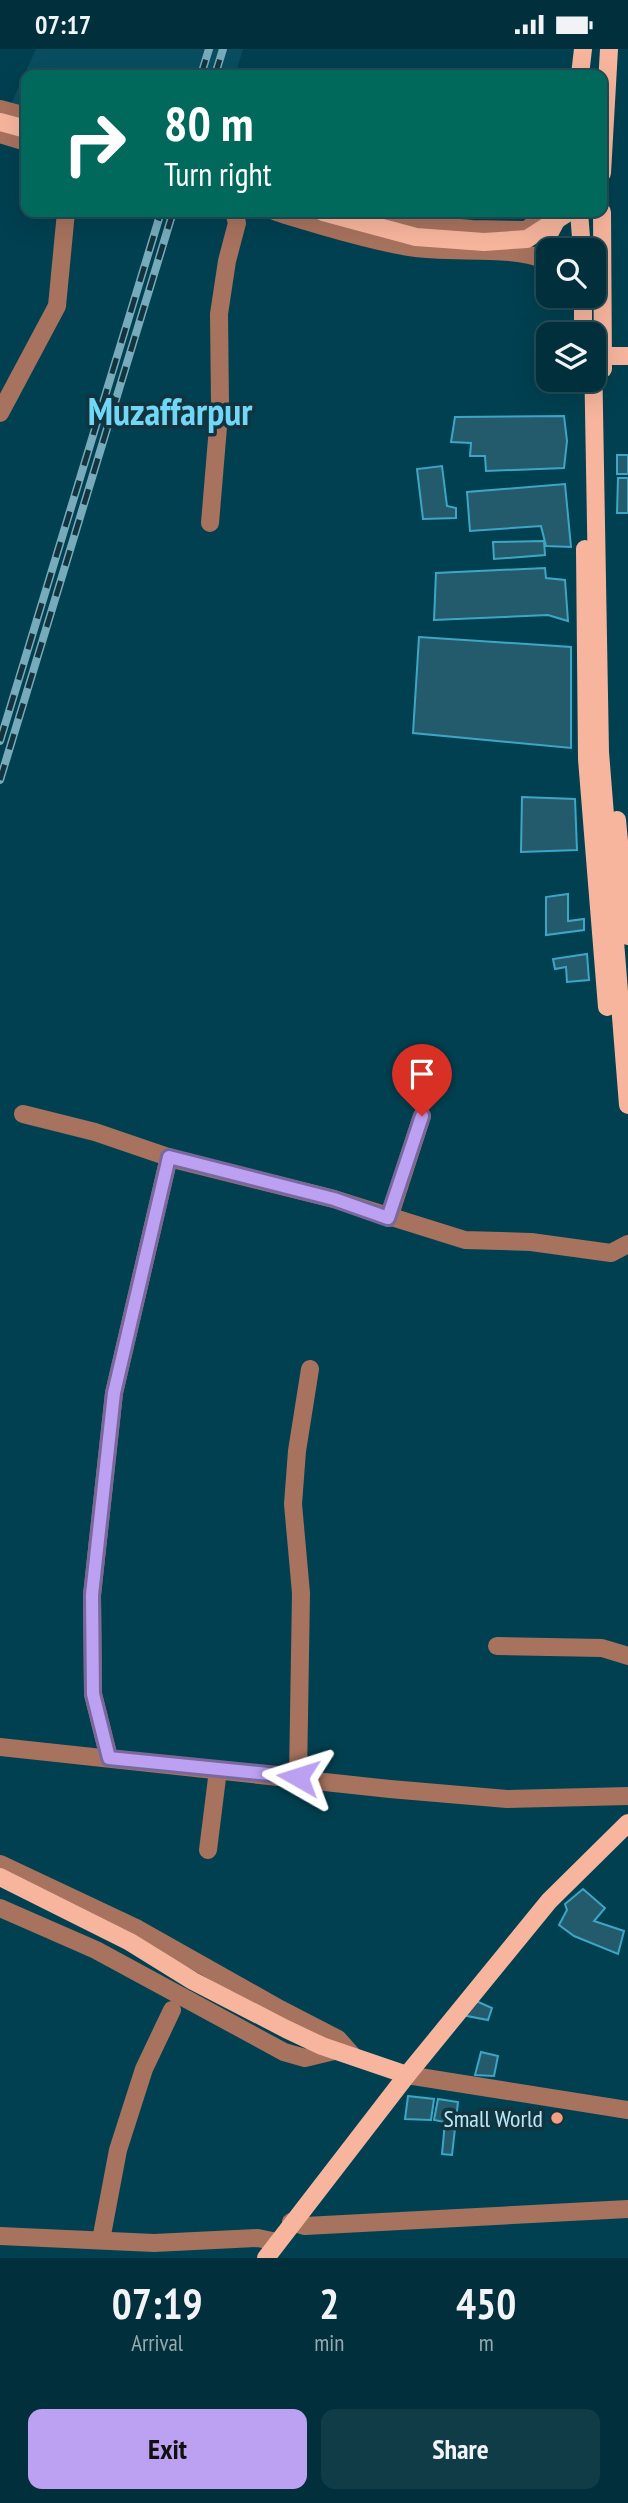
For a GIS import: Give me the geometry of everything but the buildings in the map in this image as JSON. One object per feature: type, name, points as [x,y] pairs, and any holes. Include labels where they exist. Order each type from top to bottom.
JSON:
[{"type":"main road","points":[[581,70],[583,49]]},
{"type":"main road","points":[[595,70],[596,49]]},
{"type":"main road","points":[[607,84],[609,49]]},
{"type":"main road","points":[[0,122],[21,128]]},
{"type":"main road","points":[[342,217],[416,237],[484,242],[527,240],[536,245]]},
{"type":"main road","points":[[527,240],[556,217]]},
{"type":"main road","points":[[549,238],[558,217]]},
{"type":"main road","points":[[590,217],[590,238]]},
{"type":"main road","points":[[590,217],[596,322]]},
{"type":"main road","points":[[606,355],[628,356]]},
{"type":"main road","points":[[583,392],[587,758],[610,1035],[625,1047]]},
{"type":"main road","points":[[598,392],[600,752],[628,1105]]},
{"type":"main road","points":[[599,392],[611,758],[628,935]]},
{"type":"main road","points":[[266,2258],[407,2074],[549,1901],[628,1823]]},
{"type":"main road","points":[[0,1877],[130,1943],[223,1998],[328,2049],[407,2074]]},
{"type":"street","points":[[0,109],[21,115]]},
{"type":"street","points":[[0,134],[21,140]]},
{"type":"street","points":[[0,413],[57,306],[66,217]]},
{"type":"street","points":[[210,523],[219,416],[219,314],[227,261],[237,223],[235,217]]},
{"type":"street","points":[[295,217],[408,247],[536,256]]},
{"type":"street","points":[[386,217],[412,224],[486,230],[526,230],[555,217]]},
{"type":"street","points":[[23,1114],[95,1132],[169,1157],[334,1199],[465,1240],[531,1242],[611,1253],[628,1244]]},
{"type":"street","points":[[388,1218],[422,1116]]},
{"type":"street","points":[[109,1758],[93,1694],[92,1595],[114,1393],[169,1157]]},
{"type":"street","points":[[298,1777],[301,1593],[292,1504],[310,1369]]},
{"type":"street","points":[[498,1646],[601,1648],[628,1656]]},
{"type":"street","points":[[0,1747],[507,1799],[628,1795]]},
{"type":"street","points":[[208,1850],[218,1770]]},
{"type":"street","points":[[0,1864],[138,1929],[338,2039],[352,2056]]},
{"type":"street","points":[[0,1908],[96,1950],[285,2052],[305,2058],[328,2049]]},
{"type":"street","points":[[101,2240],[118,2150],[144,2069],[172,2010]]},
{"type":"street","points":[[407,2074],[628,2110]]},
{"type":"street","points":[[291,2222],[305,2226],[628,2210]]},
{"type":"street","points":[[0,2236],[154,2243],[258,2238],[277,2242]]},
{"type":"shaded area","points":[[36,49],[243,49],[237,70],[26,70]]},
{"type":"shaded area","points":[[21,82],[21,107],[11,104]]},
{"type":"railway","points":[[203,70],[209,49]]},
{"type":"railway","points":[[217,70],[223,49]]},
{"type":"railway","points":[[0,741],[159,217]]},
{"type":"railway","points":[[0,780],[171,217]]},
{"type":"place","name":"Small World","points":[[557,2118]]},
{"type":"district","name":"Muzaffarpur","points":[[170,410]]},
{"type":"route","points":[[298,1777],[109,1758],[93,1694],[91,1668],[92,1595],[114,1393],[169,1157],[334,1199],[388,1218],[415,1144],[422,1116]]}]
